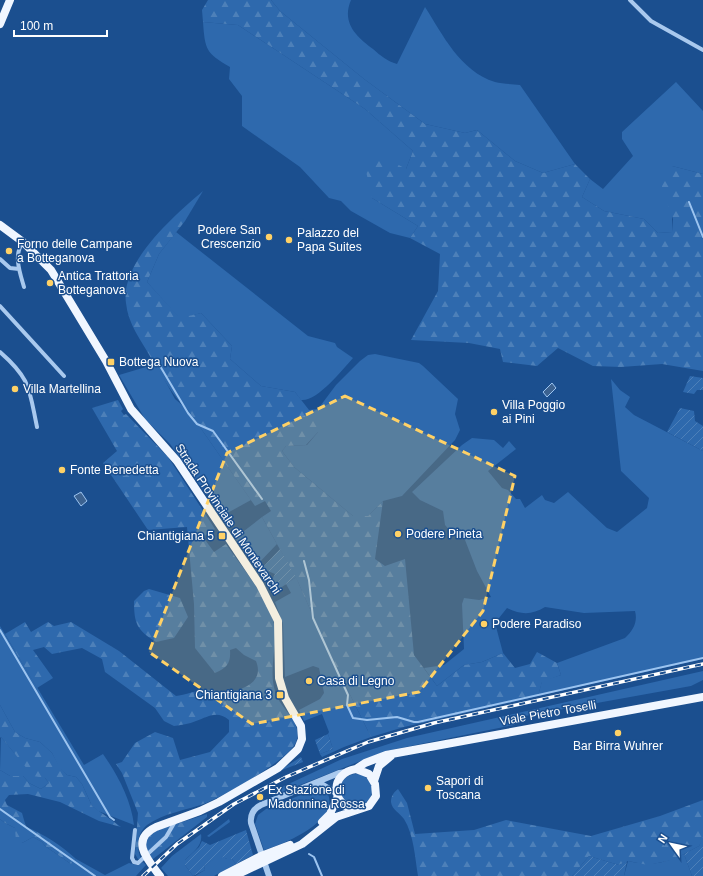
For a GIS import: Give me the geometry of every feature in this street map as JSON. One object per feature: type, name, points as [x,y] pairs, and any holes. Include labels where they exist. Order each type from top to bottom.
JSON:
[{"type":"main road","points":[[0,24],[10,0]]},
{"type":"main road","name":"Strada Provinciale di Montevarchi","points":[[0,225],[23,242],[54,274],[106,361],[131,409],[177,461],[260,585],[278,621],[280,684],[285,698],[301,726],[302,736],[299,748],[288,760],[268,774],[214,804],[151,829],[143,841],[144,855],[160,876]]},
{"type":"main road","name":"Viale Pietro Toselli","points":[[346,772],[356,770],[380,757],[397,753],[703,697]]},
{"type":"main road","name":"Viale Pietro Toselli","points":[[234,876],[302,844],[334,818],[355,810],[367,808],[374,800],[376,787],[374,781],[380,764],[397,753]]},
{"type":"main road","points":[[356,770],[367,773],[374,781]]},
{"type":"main road","points":[[222,876],[261,856],[285,847],[306,836],[329,815],[337,796],[338,781],[346,772]]},
{"type":"main road","points":[[337,796],[344,807],[355,810]]},
{"type":"street","points":[[630,0],[651,21],[703,50]]},
{"type":"street","points":[[23,242],[18,251],[19,269],[24,287]]},
{"type":"street","points":[[0,259],[10,268],[19,269]]},
{"type":"street","points":[[0,306],[64,376]]},
{"type":"street","points":[[0,352],[16,367],[26,380],[37,427]]},
{"type":"street","points":[[269,876],[251,823],[251,816],[256,807],[340,773],[346,772]]},
{"type":"street","points":[[303,789],[320,784],[337,796]]},
{"type":"street","points":[[135,830],[132,860],[136,863],[141,862],[166,836],[177,819]]},
{"type":"highlighted area","points":[[345,396],[515,476],[483,611],[419,692],[252,724],[149,652],[227,453]]},
{"type":"green space","points":[[208,0],[271,0],[280,11],[364,79],[425,124],[465,133],[477,130],[515,161],[543,173],[575,164],[590,179],[582,197],[604,211],[644,219],[658,233],[672,232],[673,219],[663,192],[660,175],[672,166],[703,174],[703,371],[662,364],[621,367],[593,366],[558,348],[537,366],[503,362],[500,349],[469,343],[411,340],[438,291],[440,254],[410,238],[418,226],[372,198],[366,171],[375,152],[406,169],[413,151],[365,109],[238,25],[203,22],[202,10]]},
{"type":"green space","points":[[271,0],[351,0],[348,8],[348,16],[352,29],[361,40],[379,54],[387,60],[397,64],[425,7],[454,51],[472,70],[495,82],[520,85],[575,164],[543,173],[515,161],[477,130],[465,133],[425,124],[364,79],[280,11]]},
{"type":"green space","points":[[203,22],[238,25],[365,109],[413,151],[406,169],[372,198],[418,226],[410,238],[390,233],[351,211],[341,201],[329,198],[300,167],[242,126],[242,96],[229,79],[230,67],[216,58],[208,50]]},
{"type":"green space","points":[[676,82],[703,111],[703,174],[672,166],[672,232],[658,233],[644,219],[604,211],[582,197],[590,179],[603,189],[633,156],[622,139],[622,132]]},
{"type":"green space","points":[[203,191],[185,221],[159,254],[147,282],[180,318],[201,313],[232,346],[230,359],[261,386],[295,392],[309,410],[318,409],[318,432],[306,445],[286,446],[282,451],[294,467],[353,516],[368,516],[383,501],[375,559],[385,566],[405,559],[414,655],[437,686],[464,665],[482,662],[503,653],[515,668],[530,664],[537,652],[557,663],[561,675],[542,682],[538,696],[404,727],[371,737],[327,648],[298,582],[262,517],[271,511],[265,501],[255,506],[188,410],[172,392],[139,338],[129,318],[126,303],[126,287],[140,256],[165,226]]},
{"type":"green space","points":[[176,232],[308,336],[335,343],[337,347],[353,358],[322,391],[307,399],[301,400],[295,392],[261,386],[230,359],[232,346],[201,313],[180,319],[147,282],[159,254]]},
{"type":"green space","points":[[375,354],[419,363],[423,366],[458,399],[455,414],[460,430],[455,440],[402,496],[383,501],[368,516],[353,516],[294,467],[282,451],[286,446],[307,445],[318,432],[318,409],[336,385],[360,361],[368,355]]},
{"type":"green space","points":[[156,364],[175,399],[188,410],[251,500],[222,516],[170,444],[145,419],[119,375]]},
{"type":"green space","points":[[690,376],[703,378],[703,390],[697,390],[694,394],[683,392]]},
{"type":"green space","points":[[611,379],[620,390],[630,397],[625,407],[634,415],[703,451],[703,659],[538,696],[542,681],[561,675],[557,663],[625,638],[634,626],[636,619],[635,611],[584,613],[545,607],[536,612],[522,613],[507,608],[495,623],[503,653],[482,662],[464,665],[437,686],[424,668],[444,665],[464,649],[462,604],[464,598],[479,600],[491,597],[477,571],[465,540],[452,533],[445,525],[443,511],[420,500],[412,492],[462,445],[472,438],[494,440],[503,448],[509,441],[516,449],[488,471],[502,488],[508,490],[516,499],[520,499],[525,508],[542,495],[545,500],[554,503],[568,492],[607,528],[617,532],[647,508],[649,498],[621,471]]},
{"type":"green space","points":[[118,400],[123,409],[121,411],[124,415],[126,414],[168,457],[215,529],[203,537],[214,552],[226,544],[263,597],[273,620],[275,630],[273,684],[277,697],[294,721],[298,735],[296,742],[282,758],[256,776],[206,803],[160,817],[147,825],[141,832],[138,841],[138,850],[141,859],[138,859],[135,854],[138,813],[122,773],[116,764],[122,762],[135,743],[155,732],[173,738],[180,760],[210,752],[229,732],[229,720],[220,715],[212,715],[191,723],[174,726],[164,721],[155,708],[105,672],[102,659],[82,648],[52,654],[44,647],[33,650],[53,678],[37,688],[5,634],[25,622],[31,632],[48,622],[54,626],[71,622],[119,651],[176,696],[203,690],[212,690],[222,693],[237,690],[250,684],[254,680],[258,669],[256,661],[244,655],[236,648],[230,650],[229,662],[225,667],[215,673],[195,648],[194,604],[187,527],[148,530],[103,463],[117,451],[92,408]]},
{"type":"green space","points":[[680,408],[694,411],[695,421],[703,426],[703,451],[667,432]]},
{"type":"green space","points":[[262,517],[277,544],[255,567],[235,538]]},
{"type":"green space","points":[[280,549],[296,577],[279,589],[275,582],[269,587],[268,582],[271,582],[275,574],[263,569],[263,567]]},
{"type":"green space","points":[[296,577],[327,648],[371,737],[322,757],[320,754],[333,749],[328,734],[329,732],[322,714],[304,721],[299,710],[320,699],[324,693],[319,668],[313,666],[285,677],[283,624],[275,602],[291,593],[286,584]]},
{"type":"green space","points":[[149,589],[180,598],[188,617],[174,638],[156,642],[145,634],[138,626],[135,615],[134,601],[144,591]]},
{"type":"green space","points":[[0,626],[84,765],[103,754],[127,796],[134,825],[98,811],[92,806],[82,784],[76,777],[67,775],[60,769],[52,753],[40,742],[25,738],[15,732],[0,705]]},
{"type":"green space","points":[[703,671],[703,680],[691,686],[525,716],[514,725],[386,751],[272,796],[280,788],[342,759],[407,738]]},
{"type":"green space","points":[[0,705],[15,732],[25,738],[40,742],[52,753],[61,769],[67,775],[76,777],[82,784],[92,806],[121,827],[99,821],[60,802],[28,794],[9,795],[5,800],[7,805],[22,813],[26,827],[46,837],[71,854],[76,859],[71,864],[33,837],[22,843],[16,842],[15,828],[0,819],[0,770],[10,776],[23,776],[29,783],[41,789],[49,783],[45,778],[33,776],[1,737],[0,738]]},
{"type":"green space","points":[[328,734],[333,749],[320,754],[315,740]]},
{"type":"green space","points":[[1,737],[16,755],[45,778],[49,783],[41,789],[29,783],[23,776],[10,776],[0,770]]},
{"type":"green space","points":[[301,757],[303,762],[282,770],[282,769]]},
{"type":"green space","points":[[353,774],[359,774],[368,778],[372,790],[368,802],[359,806],[353,806],[344,802],[340,793],[340,787],[344,778]]},
{"type":"green space","points":[[322,789],[328,794],[329,804],[326,813],[318,822],[296,837],[264,850],[255,824],[258,815],[266,809],[308,792]]},
{"type":"green space","points":[[398,789],[407,803],[415,834],[474,830],[506,820],[591,836],[660,816],[703,800],[703,839],[699,846],[672,860],[648,865],[628,861],[619,865],[589,856],[572,876],[418,876],[414,847],[410,832],[404,819],[394,809],[391,802],[393,794]]},
{"type":"green space","points":[[207,814],[207,817],[153,859],[149,856],[167,838],[176,824]]},
{"type":"green space","points":[[0,819],[15,828],[22,843],[33,837],[71,864],[76,859],[105,875],[129,863],[137,865],[143,862],[146,865],[136,876],[0,876]]},
{"type":"green space","points":[[229,819],[230,822],[209,837],[207,836]]},
{"type":"green space","points":[[171,825],[167,833],[147,853],[146,842],[152,834]]},
{"type":"green space","points":[[246,830],[253,855],[236,864],[232,859],[219,856],[204,866],[205,870],[193,876],[185,865],[185,860],[199,847],[202,841],[210,845]]},
{"type":"green space","points":[[201,834],[199,845],[185,860],[185,865],[193,876],[168,876],[161,868],[172,856]]},
{"type":"green space","points":[[703,837],[703,876],[692,876],[684,854],[699,846]]},
{"type":"green space","points":[[684,854],[692,876],[624,876],[628,861],[650,864],[663,862]]},
{"type":"green space","points":[[219,855],[227,859],[232,859],[236,864],[214,876],[195,876],[205,870],[204,866]]},
{"type":"green space","points":[[589,856],[619,865],[627,861],[624,876],[572,876]]},
{"type":"water","points":[[552,383],[556,388],[547,397],[543,392]]},
{"type":"water","points":[[81,492],[87,501],[81,506],[74,496]]},
{"type":"waterway","points":[[689,202],[703,237]]},
{"type":"waterway","points":[[160,366],[188,413],[197,424],[213,431],[262,499]]},
{"type":"waterway","points":[[304,561],[309,580],[313,618],[348,695],[347,705],[353,718],[367,720],[397,717],[418,722],[703,658]]},
{"type":"waterway","points":[[0,630],[110,817],[114,820]]},
{"type":"waterway","points":[[0,809],[95,876]]},
{"type":"waterway","points":[[309,854],[314,857],[322,876]]},
{"type":"railway","points":[[143,876],[177,844],[234,804],[286,777],[368,742],[434,723],[703,664]]},
{"type":"place","name":"Podere San Crescenzio","points":[[269,237]]},
{"type":"place","name":"Palazzo del Papa Suites","points":[[289,240]]},
{"type":"place","name":"Forno delle Campane a Botteganova","points":[[9,251]]},
{"type":"place","name":"Antica Trattoria Botteganova","points":[[50,283]]},
{"type":"place","name":"Bottega Nuova","points":[[111,362]]},
{"type":"place","name":"Villa Martellina","points":[[15,389]]},
{"type":"place","name":"Villa Poggio ai Pini","points":[[494,412]]},
{"type":"place","name":"Fonte Benedetta","points":[[62,470]]},
{"type":"place","name":"Podere Pineta","points":[[398,534]]},
{"type":"place","name":"Chiantigiana 5","points":[[222,536]]},
{"type":"place","name":"Podere Paradiso","points":[[484,624]]},
{"type":"place","name":"Casa di Legno","points":[[309,681]]},
{"type":"place","name":"Chiantigiana 3","points":[[280,695]]},
{"type":"place","name":"Bar Birra Wuhrer","points":[[618,733]]},
{"type":"place","name":"Sapori di Toscana","points":[[428,788]]},
{"type":"place","name":"Ex Stazione di Madonnina Rossa","points":[[260,797]]}]
